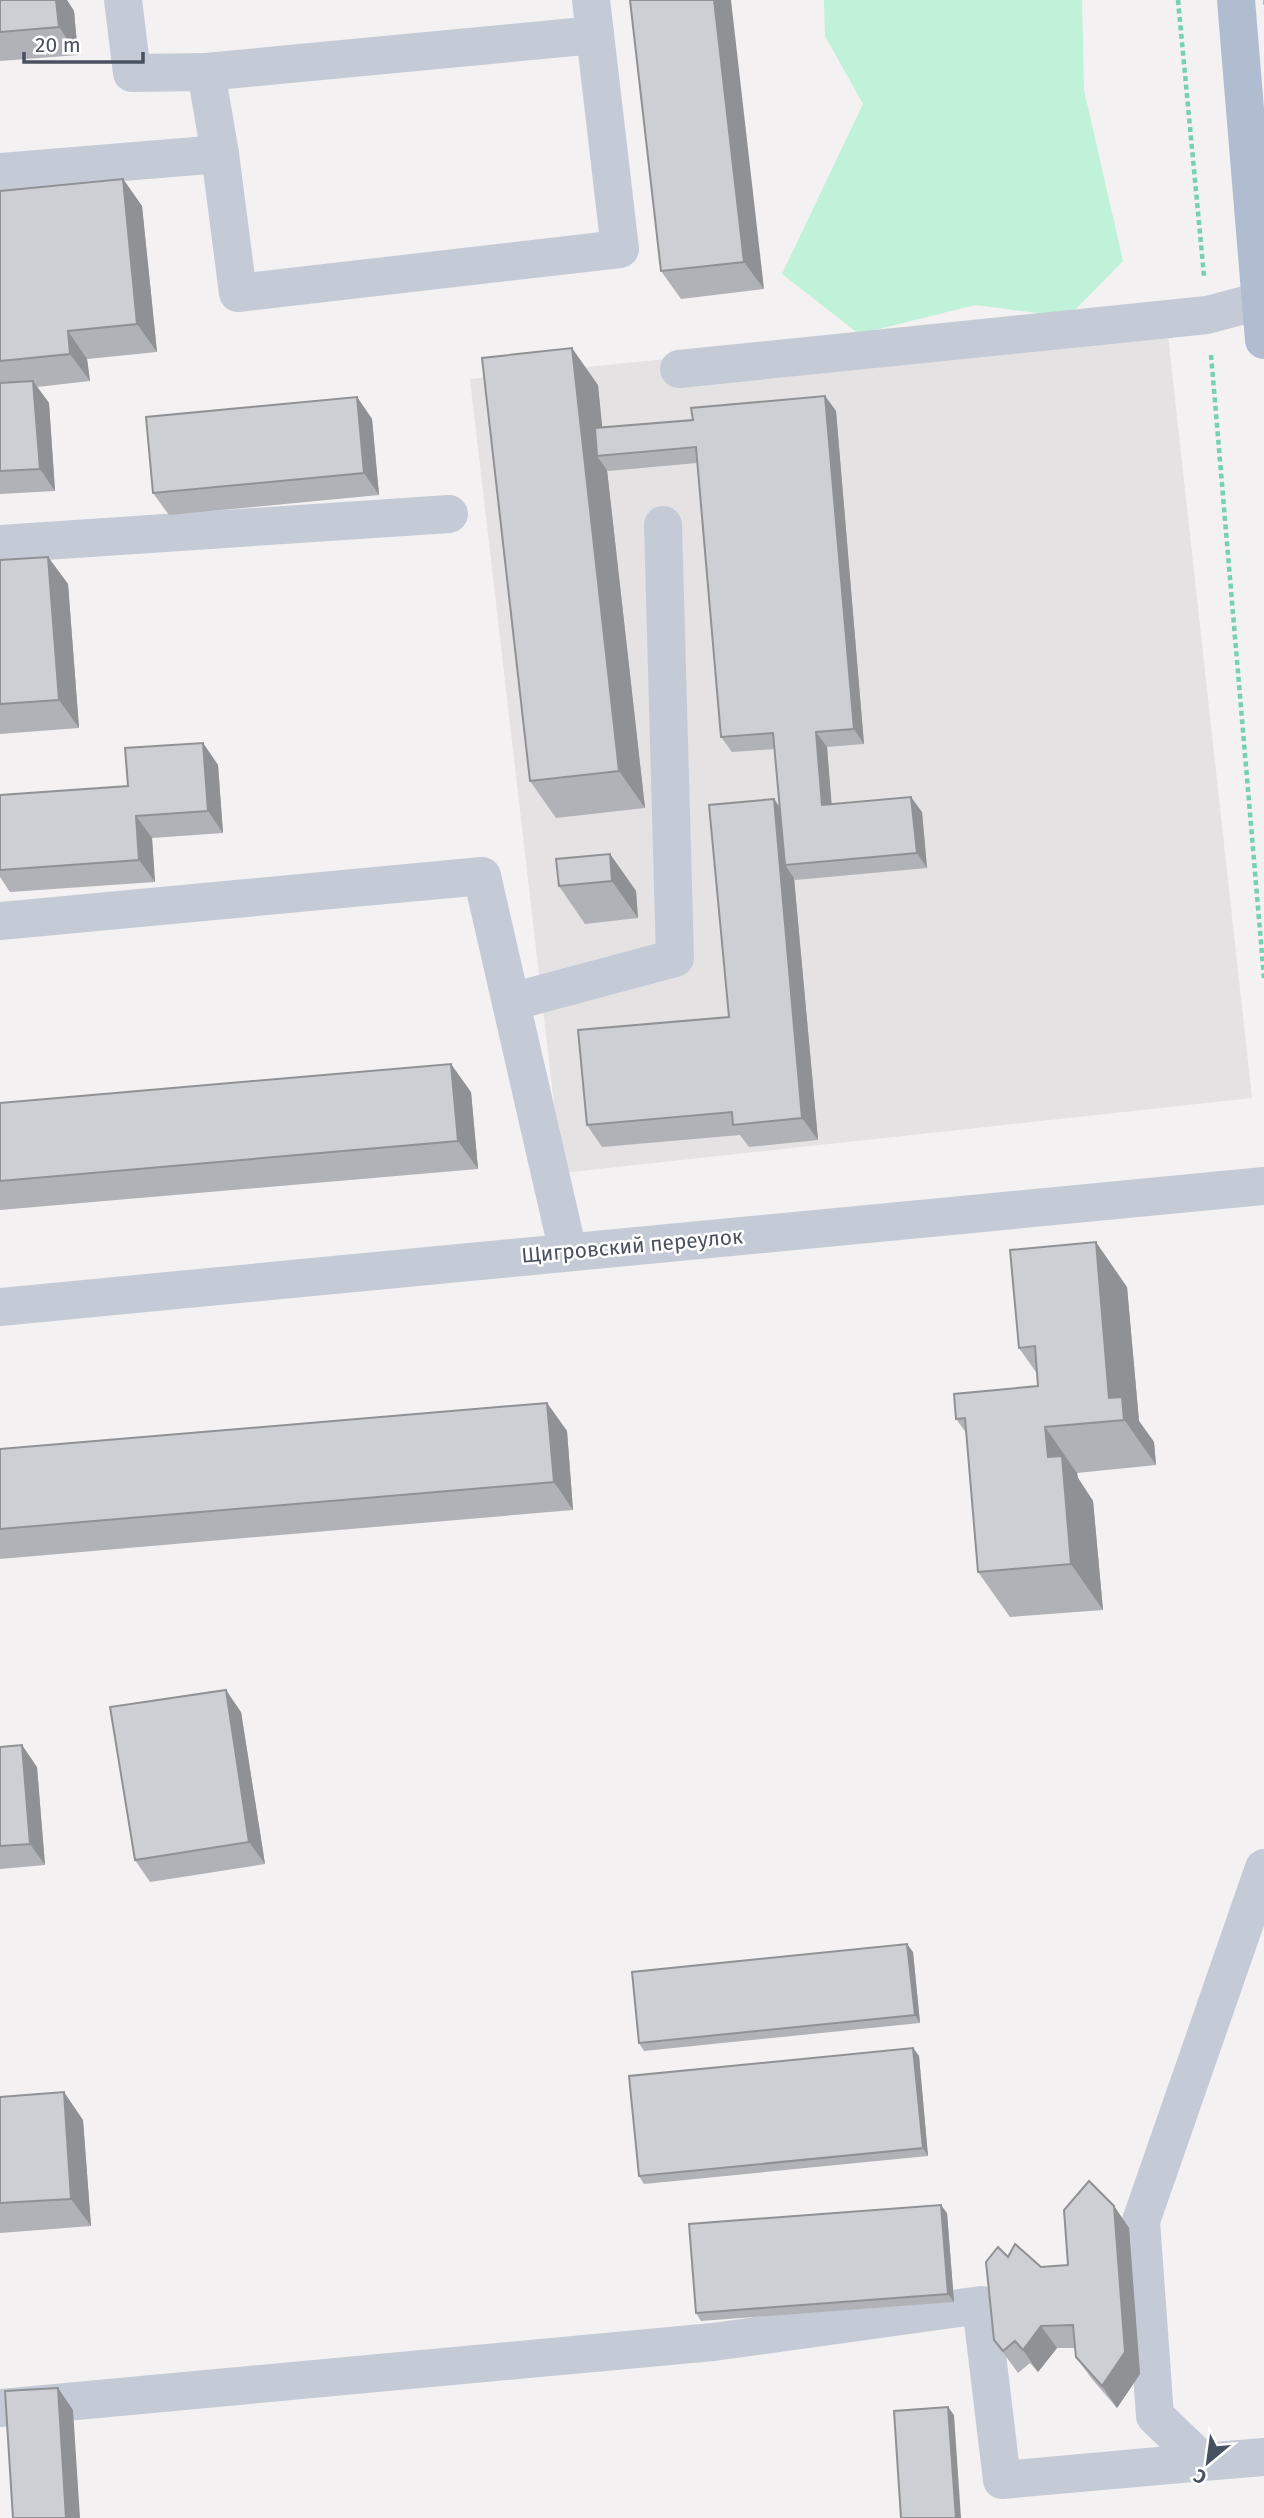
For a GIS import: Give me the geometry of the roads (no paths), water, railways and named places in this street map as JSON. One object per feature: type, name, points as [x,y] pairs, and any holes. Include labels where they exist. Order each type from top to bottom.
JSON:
[{"type":"main road","points":[[1236,0],[1264,340]]},
{"type":"street","points":[[123,0],[132,73],[206,72],[593,17],[620,249],[238,293],[220,154],[206,72]]},
{"type":"street","points":[[0,172],[220,154]]},
{"type":"street","points":[[679,369],[1207,315],[1260,301]]},
{"type":"street","points":[[0,544],[449,514]]},
{"type":"street","points":[[511,1002],[675,958],[663,525]]},
{"type":"street","points":[[0,921],[482,876],[568,1252]]},
{"type":"street","name":"Щигровский переулок","points":[[0,1307],[1264,1186]]},
{"type":"street","points":[[1203,2462],[1155,2416],[1141,2221],[1264,1867]]},
{"type":"street","points":[[0,2409],[713,2342],[981,2305],[1002,2480],[1264,2457]]}]
